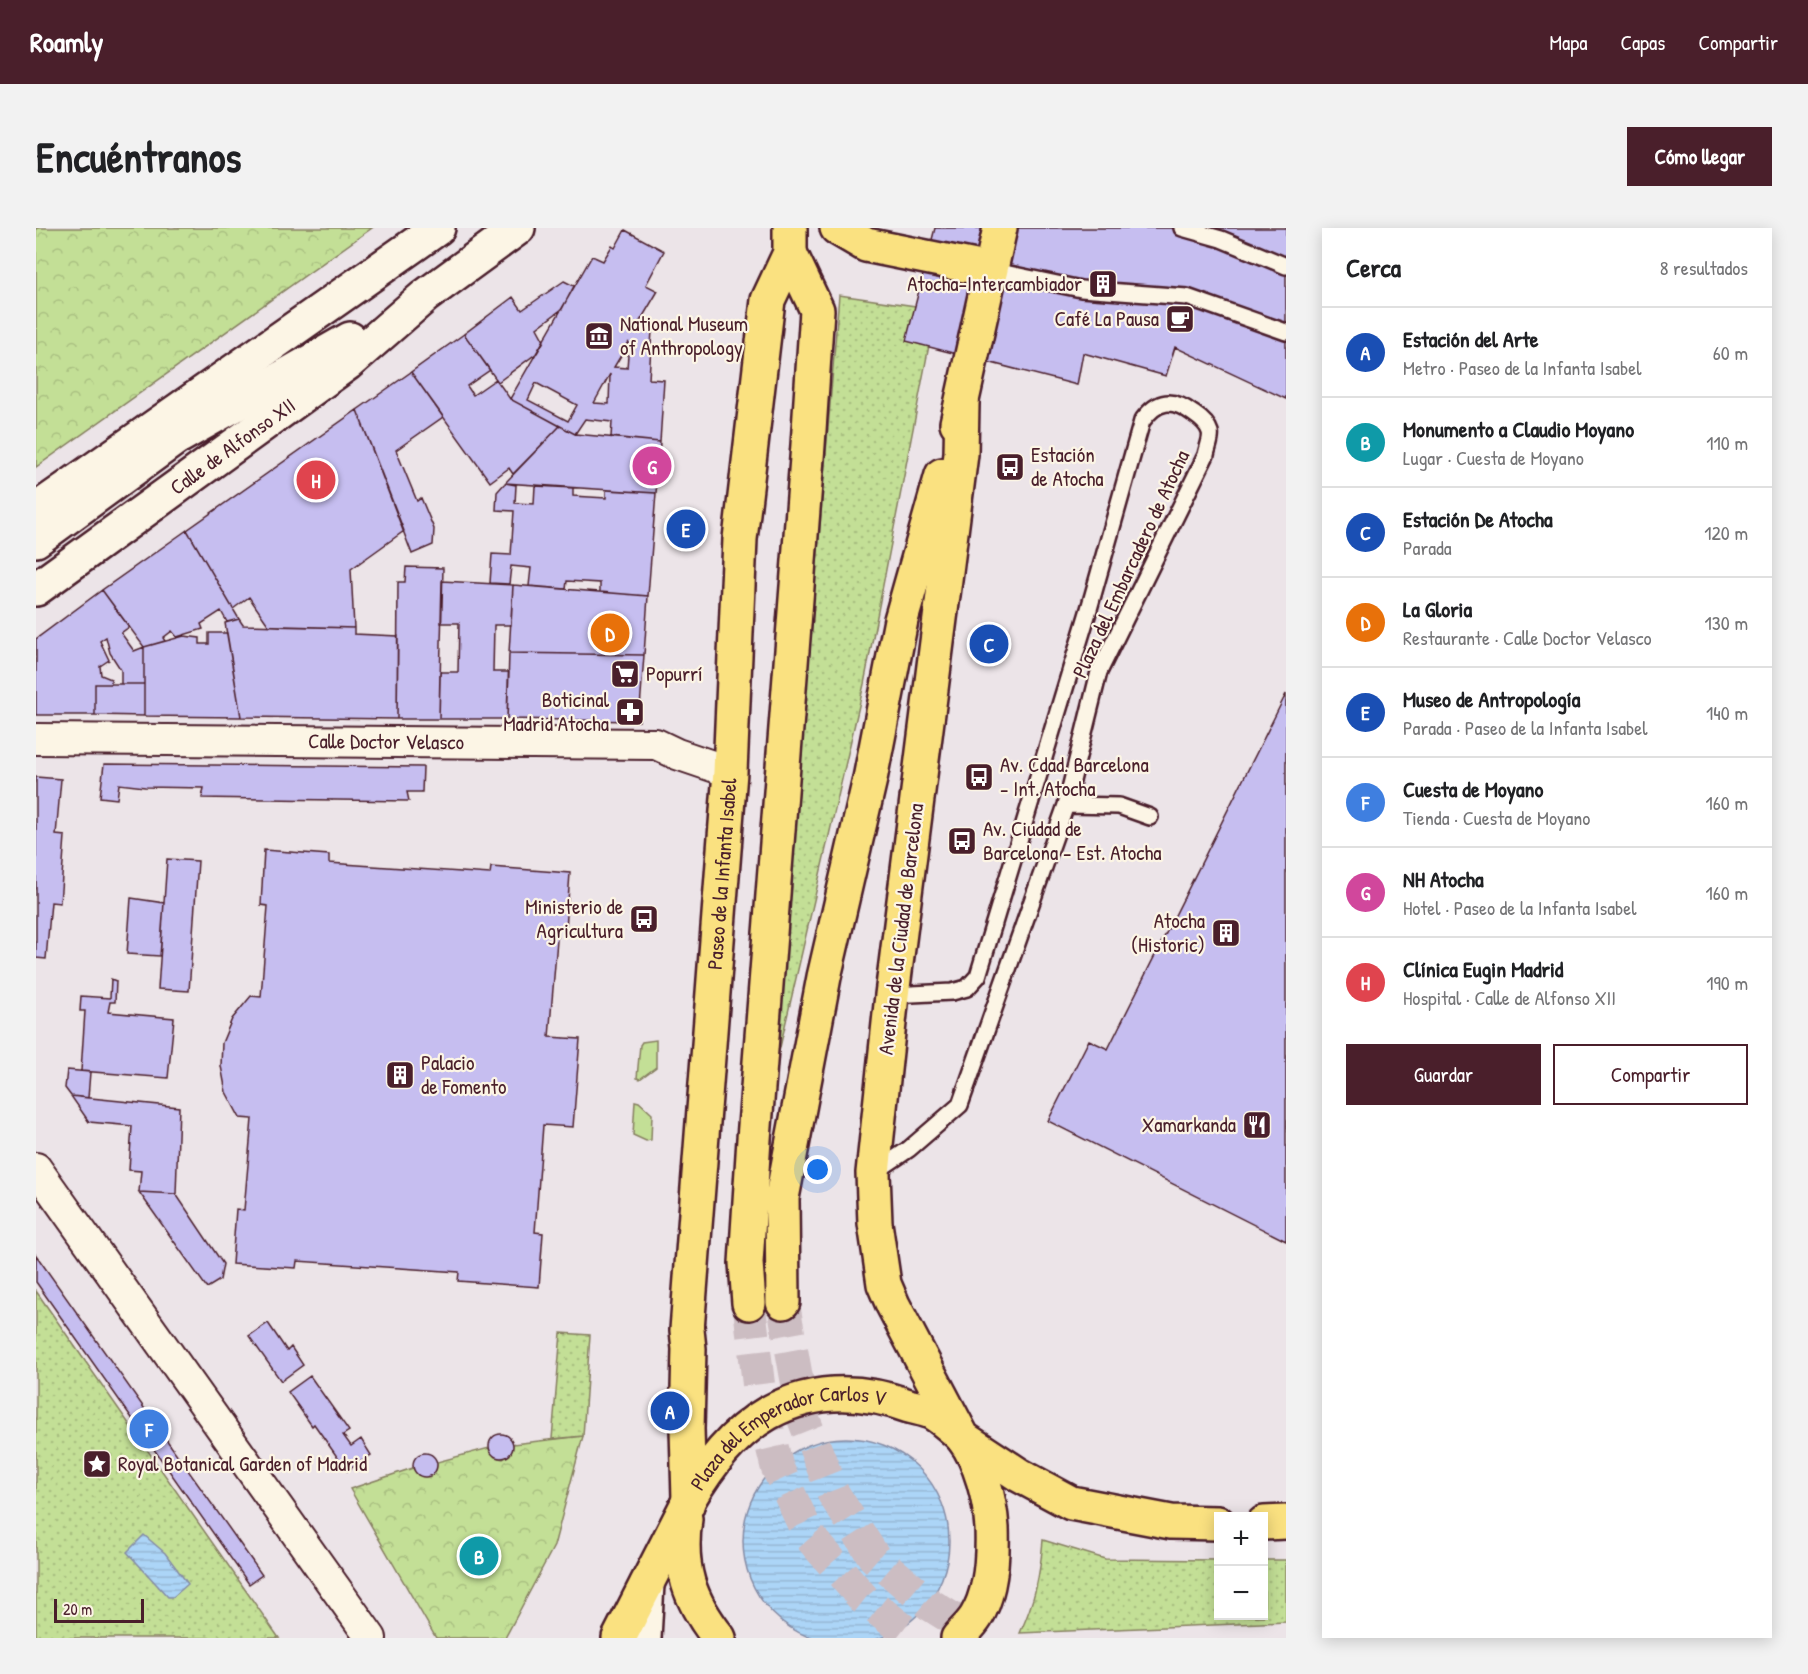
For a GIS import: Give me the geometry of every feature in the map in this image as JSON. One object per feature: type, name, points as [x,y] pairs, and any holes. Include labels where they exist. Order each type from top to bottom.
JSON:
[{"type":"main road","name":"Calle de Alfonso XII","points":[[36,510],[438,228]]},
{"type":"main road","name":"Calle de Alfonso XII","points":[[36,589],[348,363],[425,296],[518,228]]},
{"type":"main road","points":[[837,228],[866,245],[990,270]]},
{"type":"main road","name":"Avenida de la Ciudad de Barcelona","points":[[783,1302],[782,1198],[824,977],[870,779],[901,620],[962,403],[1000,228]]},
{"type":"main road","name":"Paseo de la Infanta Isabel","points":[[688,1502],[689,1348],[687,1330],[730,772],[740,539],[768,300],[790,241]]},
{"type":"main road","name":"Paseo de la Infanta Isabel","points":[[749,1303],[746,1263],[754,1139],[817,310],[790,241]]},
{"type":"main road","name":"Calle de Alfonso XII","points":[[36,540],[180,436],[398,256]]},
{"type":"main road","name":"Calle de Alfonso XII","points":[[180,436],[425,296]]},
{"type":"main road","name":"Avenida de la Ciudad de Barcelona","points":[[962,403],[961,454],[892,995],[873,1173],[875,1223],[884,1284],[963,1438]]},
{"type":"main road","name":"Plaza del Emperador Carlos V","points":[[719,1638],[690,1592],[683,1554],[683,1534],[688,1502],[717,1456],[733,1440],[768,1413],[811,1397],[839,1393],[887,1398],[932,1413],[963,1438],[1019,1475],[1071,1503],[1171,1522],[1214,1523]]},
{"type":"main road","name":"Plaza del Emperador Carlos V","points":[[958,1638],[976,1616],[988,1583],[993,1550],[987,1489],[963,1438]]},
{"type":"main road","points":[[619,1638],[688,1502]]},
{"type":"main road","points":[[1268,1523],[1286,1522]]},
{"type":"main road","points":[[644,1638],[647,1584]]},
{"type":"street","name":"Calle Doctor Velasco","points":[[36,739],[656,744],[677,754],[730,772]]},
{"type":"street","points":[[36,1168],[371,1638]]},
{"type":"lane","points":[[1182,228],[1221,238],[1286,266]]},
{"type":"lane","points":[[990,270],[1081,289],[1187,297],[1286,332]]},
{"type":"lane","name":"Plaza del Embarcadero de Atocha","points":[[873,1173],[909,1149],[960,1105],[1066,805],[1099,672],[1206,455],[1210,439],[1207,426],[1176,402],[1162,404],[1151,409],[1142,421],[1089,609],[978,976],[967,988],[952,992],[892,995]]},
{"type":"lane","points":[[1066,805],[1119,806],[1150,817]]},
{"type":"green space","points":[[36,228],[372,228],[36,467]]},
{"type":"green space","points":[[839,295],[936,309],[864,684],[775,1069]]},
{"type":"green space","points":[[656,1040],[656,1067],[640,1079],[637,1078],[640,1045],[642,1042]]},
{"type":"green space","points":[[635,1101],[652,1114],[651,1140],[646,1141],[633,1135]]},
{"type":"green space","name":"Royal Botanical Garden of Madrid","points":[[36,1291],[279,1638],[36,1638]]},
{"type":"green space","points":[[561,1333],[590,1335],[583,1436],[552,1439]]},
{"type":"green space","points":[[583,1436],[554,1546],[505,1638],[436,1638],[350,1489],[413,1468],[418,1475],[430,1476],[436,1470],[437,1462],[489,1448],[495,1457],[503,1459],[510,1455],[513,1444]]},
{"type":"green space","points":[[1043,1540],[1105,1559],[1214,1560],[1214,1620],[1268,1620],[1268,1560],[1286,1560],[1286,1622],[1020,1633],[1030,1610]]},
{"type":"water","points":[[836,1438],[856,1438],[886,1445],[912,1461],[926,1475],[942,1501],[949,1541],[942,1581],[926,1607],[912,1621],[886,1637],[856,1644],[836,1644],[806,1637],[780,1621],[766,1607],[750,1581],[743,1551],[743,1531],[750,1501],[766,1475],[780,1461],[806,1445]]},
{"type":"water","points":[[144,1535],[165,1553],[188,1584],[173,1597],[168,1597],[127,1552]]},
{"type":"building","name":"Atocha-Intercambiador","points":[[935,228],[1286,228],[1286,399],[1175,347],[1166,376],[1083,353],[1077,385],[906,341]]},
{"type":"building","name":"National Museum of Anthropology","points":[[625,230],[664,251],[646,285],[658,291],[639,323],[652,330],[649,379],[664,380],[660,442],[611,437],[612,422],[585,419],[575,434],[510,399],[592,256],[603,261],[612,246],[615,248]],"holes":[[[629,342],[627,368],[614,367]],[[610,374],[609,404],[594,403]],[[536,383],[577,405],[568,421],[528,400]]]},
{"type":"building","points":[[564,281],[574,286],[562,309],[537,328],[544,341],[537,353],[498,382],[464,334],[513,297],[522,310]]},
{"type":"building","points":[[464,334],[490,370],[467,386],[473,395],[496,379],[510,399],[560,426],[513,474],[509,468],[490,482],[411,372]]},
{"type":"building","points":[[411,372],[443,417],[396,450],[417,501],[421,498],[434,529],[433,545],[412,554],[357,410]]},
{"type":"building","points":[[357,410],[404,531],[351,569],[354,628],[269,626],[249,597],[233,609],[187,530]]},
{"type":"building","points":[[560,426],[575,434],[660,442],[656,493],[505,483]]},
{"type":"building","points":[[505,483],[516,485],[515,503],[534,504],[535,486],[573,488],[573,496],[606,498],[606,490],[656,493],[648,596],[600,592],[600,583],[567,581],[566,589],[529,586],[531,568],[511,566],[509,584],[490,583],[492,554],[511,555],[514,511],[496,510],[497,492]]},
{"type":"building","points":[[187,530],[239,619],[227,622],[221,611],[201,624],[203,629],[177,637],[172,631],[163,638],[165,641],[144,647],[102,590]]},
{"type":"building","points":[[406,567],[443,568],[439,719],[397,719],[398,582],[405,582]]},
{"type":"building","points":[[442,581],[513,585],[511,625],[494,625],[493,672],[509,672],[507,719],[439,719],[440,672],[458,672],[459,623],[441,623]]},
{"type":"building","points":[[513,585],[648,596],[644,655],[509,653]]},
{"type":"building","points":[[102,590],[129,627],[121,633],[134,651],[144,647],[144,684],[121,684],[121,670],[110,653],[106,637],[100,641],[109,660],[100,666],[101,675],[111,679],[111,684],[95,684],[95,715],[36,715],[36,639]]},
{"type":"building","points":[[239,619],[243,625],[354,628],[354,634],[398,636],[397,719],[241,717],[225,623]]},
{"type":"building","points":[[209,633],[227,633],[241,717],[144,716],[144,647],[184,636],[200,638],[200,644],[209,644]]},
{"type":"building","points":[[509,653],[644,655],[639,721],[507,719]]},
{"type":"building","points":[[95,684],[144,684],[144,716],[95,715]]},
{"type":"building","name":"Atocha (Historic)","points":[[1286,694],[1286,1241],[1048,1121],[1089,1040],[1108,1049]]},
{"type":"building","points":[[104,764],[423,767],[422,792],[407,792],[409,801],[202,798],[204,788],[119,784],[117,799],[100,797]]},
{"type":"building","points":[[36,777],[61,779],[56,835],[65,836],[60,903],[51,902],[46,959],[36,958]]},
{"type":"building","name":"Palacio de Fomento","points":[[264,850],[329,855],[329,863],[490,874],[491,867],[570,873],[566,929],[558,928],[549,1037],[580,1039],[573,1127],[543,1125],[535,1232],[543,1233],[539,1287],[458,1281],[459,1272],[297,1261],[296,1268],[232,1264],[236,1209],[244,1210],[252,1119],[240,1118],[226,1092],[221,1066],[222,1043],[232,1019],[251,996],[261,997],[268,906],[261,905]]},
{"type":"building","points":[[167,859],[198,861],[189,991],[158,989]]},
{"type":"building","points":[[131,898],[164,903],[160,956],[127,954]]},
{"type":"building","points":[[111,979],[116,981],[115,1002],[110,1002],[108,1012],[174,1018],[168,1078],[81,1071],[85,1011],[80,1011],[81,996],[110,998]]},
{"type":"building","points":[[67,1070],[90,1072],[88,1098],[71,1096],[65,1088]]},
{"type":"building","points":[[71,1096],[179,1107],[176,1194],[139,1192],[141,1171],[129,1170],[132,1126],[89,1122]]},
{"type":"building","points":[[139,1192],[176,1194],[223,1264],[220,1280],[207,1288]]},
{"type":"building","points":[[36,1255],[262,1575],[249,1584],[36,1282]]},
{"type":"building","points":[[268,1323],[287,1351],[291,1347],[303,1365],[281,1381],[249,1336]]},
{"type":"building","points":[[310,1376],[349,1431],[343,1435],[351,1446],[361,1439],[371,1455],[347,1471],[288,1392]]},
{"type":"building","points":[[501,1434],[510,1437],[513,1446],[510,1455],[501,1458],[492,1455],[489,1446],[492,1437]]},
{"type":"building","points":[[425,1453],[434,1456],[437,1465],[434,1474],[425,1477],[416,1474],[413,1465],[416,1456]]},
{"type":"tunnel","points":[[783,1302],[804,1420],[833,1493],[874,1557],[929,1604],[983,1638]]},
{"type":"tunnel","points":[[749,1303],[760,1397],[777,1467],[809,1536],[864,1599],[914,1638]]},
{"type":"place","name":"Atocha-Intercambiador","points":[[1103,284]]},
{"type":"place","name":"Café La Pausa","points":[[1180,319]]},
{"type":"place","name":"National Museum of Anthropology","points":[[599,336]]},
{"type":"place","name":"NH Atocha","points":[[652,466]]},
{"type":"place","name":"Estación de Atocha","points":[[1010,467]]},
{"type":"place","name":"Clínica Eugin Madrid","points":[[316,480]]},
{"type":"place","name":"Museo de Antropología","points":[[686,529]]},
{"type":"place","name":"La Gloria","points":[[610,633]]},
{"type":"place","name":"Estación De Atocha","points":[[989,644]]},
{"type":"place","name":"Popurrí","points":[[625,674]]},
{"type":"place","name":"Boticinal Madrid Atocha","points":[[630,712]]},
{"type":"place","name":"Av. Cdad. Barcelona - Int. Atocha","points":[[979,777]]},
{"type":"place","name":"Av. Ciudad de Barcelona - Est. Atocha","points":[[962,841]]},
{"type":"place","name":"Ministerio de Agricultura","points":[[644,919]]},
{"type":"place","name":"Atocha (Historic)","points":[[1226,933]]},
{"type":"place","name":"Palacio de Fomento","points":[[400,1075]]},
{"type":"place","name":"Xamarkanda","points":[[1257,1125]]},
{"type":"place","name":"Estación del Arte","points":[[670,1411]]},
{"type":"place","name":"Cuesta de Moyano","points":[[149,1429]]},
{"type":"place","name":"Royal Botanical Garden of Madrid","points":[[97,1464]]},
{"type":"place","name":"Monumento a Claudio Moyano","points":[[479,1556]]}]
